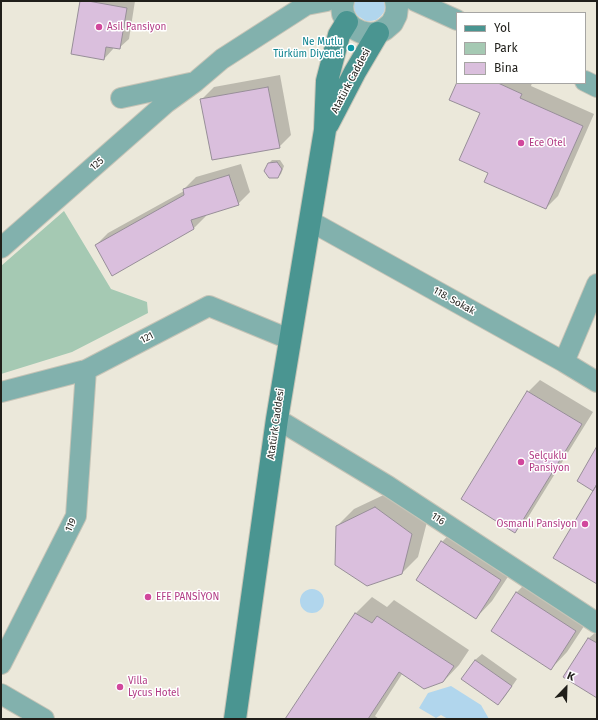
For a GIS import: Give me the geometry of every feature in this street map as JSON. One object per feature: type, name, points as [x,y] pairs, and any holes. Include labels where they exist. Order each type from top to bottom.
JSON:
[{"type":"main road","name":"Atatürk Caddesi","points":[[235,719],[276,419],[325,130],[327,81],[339,35],[347,22]]},
{"type":"main road","name":"Atatürk Caddesi","points":[[325,130],[355,72],[378,33]]},
{"type":"street","name":"125","points":[[1,248],[166,103],[195,82],[222,59],[306,5],[327,1]]},
{"type":"street","points":[[343,1],[343,14],[347,22],[353,28],[369,34],[378,33],[386,29],[392,23],[396,15],[396,1]]},
{"type":"street","points":[[416,1],[456,20]]},
{"type":"street","points":[[121,98],[195,82]]},
{"type":"street","points":[[586,82],[597,87]]},
{"type":"street","name":"118. Sokak","points":[[310,221],[564,362],[597,382]]},
{"type":"street","points":[[564,362],[597,284]]},
{"type":"street","name":"121","points":[[1,392],[86,370],[209,306],[289,339]]},
{"type":"street","name":"119","points":[[1,664],[76,516],[86,370]]},
{"type":"street","name":"116","points":[[276,419],[388,486],[597,623]]},
{"type":"street","points":[[1,694],[44,719]]},
{"type":"green space","points":[[64,211],[111,289],[147,302],[148,313],[72,352],[1,374],[1,266]]},
{"type":"water","points":[[354,1],[384,1],[384,12],[376,20],[366,21],[355,12]]},
{"type":"water","points":[[312,589],[320,593],[324,601],[320,609],[312,613],[304,609],[300,601],[304,593]]},
{"type":"water","points":[[451,686],[481,705],[489,719],[448,719],[441,715],[436,718],[419,708],[428,693]]},
{"type":"building","name":"Asil Pansiyon","points":[[80,1],[127,8],[120,49],[106,47],[104,60],[71,54]]},
{"type":"building","name":"Ece Otel","points":[[456,84],[500,84],[522,94],[520,98],[583,126],[546,209],[484,182],[488,173],[459,160],[480,113],[449,100]]},
{"type":"building","points":[[268,87],[280,148],[212,160],[200,99]]},
{"type":"building","points":[[277,162],[282,169],[278,178],[269,178],[264,171],[268,163]]},
{"type":"building","points":[[229,175],[239,205],[191,220],[194,229],[112,276],[95,245],[184,195],[183,189]]},
{"type":"building","name":"Selçuklu Pansiyon","points":[[527,391],[582,424],[515,533],[461,499]]},
{"type":"building","points":[[597,446],[597,484],[593,491],[577,481]]},
{"type":"building","name":"Osmanlı Pansiyon","points":[[597,484],[597,584],[553,558]]},
{"type":"building","points":[[375,507],[412,534],[402,574],[367,586],[335,565],[336,526]]},
{"type":"building","points":[[441,541],[501,580],[476,619],[416,580]]},
{"type":"building","points":[[516,592],[576,631],[551,670],[491,631]]},
{"type":"building","points":[[355,613],[372,623],[377,616],[454,666],[443,682],[424,689],[399,672],[368,719],[285,719]]},
{"type":"building","points":[[588,638],[597,643],[597,698],[563,677]]},
{"type":"building","points":[[475,660],[512,686],[498,705],[461,679]]},
{"type":"place","name":"Asil Pansiyon","points":[[99,27]]},
{"type":"place","name":"Ne Mutlu Türküm Diyene!","points":[[351,48]]},
{"type":"place","name":"Ece Otel","points":[[521,143]]},
{"type":"place","name":"Selçuklu Pansiyon","points":[[521,462]]},
{"type":"place","name":"Osmanlı Pansiyon","points":[[585,524]]},
{"type":"place","name":"EFE PANSİYON","points":[[148,597]]},
{"type":"place","name":"Villa Lycus Hotel","points":[[120,687]]}]
